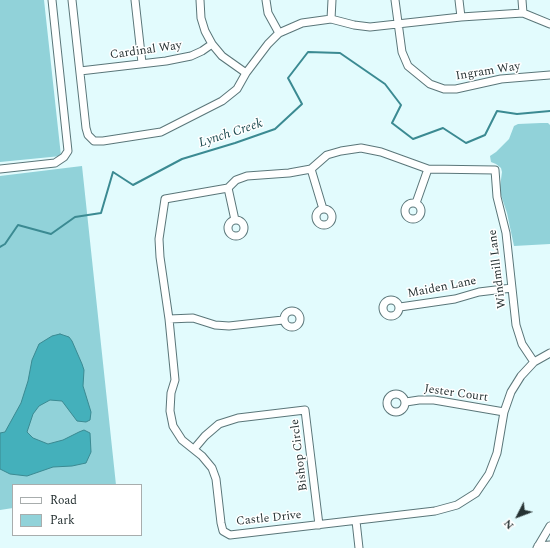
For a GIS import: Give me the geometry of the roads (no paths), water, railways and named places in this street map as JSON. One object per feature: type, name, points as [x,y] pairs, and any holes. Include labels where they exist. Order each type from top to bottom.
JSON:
[{"type":"street","points":[[0,169],[55,163],[64,157],[68,152],[52,0]]},
{"type":"street","points":[[72,0],[86,128],[88,136],[94,141],[161,132],[222,101],[237,89],[246,73],[268,44],[279,33],[302,23],[331,19],[354,25],[370,27],[461,17],[523,13],[550,24]]},
{"type":"street","points":[[135,0],[142,64]]},
{"type":"street","points":[[200,0],[201,18],[205,31],[212,44],[222,56],[246,73]]},
{"type":"street","points":[[266,0],[268,13],[279,33]]},
{"type":"street","points":[[331,19],[332,0]]},
{"type":"street","name":"Ingram Way","points":[[395,0],[402,52],[408,66],[430,84],[444,89],[501,79],[550,75]]},
{"type":"street","points":[[459,0],[461,17]]},
{"type":"street","points":[[522,0],[523,13]]},
{"type":"street","name":"Cardinal Way","points":[[80,71],[166,61],[191,56],[212,44]]},
{"type":"street","points":[[235,220],[228,188],[236,180],[247,176],[289,173],[311,169],[327,155],[342,150],[361,148],[381,152],[428,169],[416,203]]},
{"type":"street","points":[[311,169],[323,209]]},
{"type":"street","name":"Windmill Lane","points":[[428,169],[495,170],[497,197],[506,234],[516,325],[522,344],[534,362]]},
{"type":"street","name":"Castle Drive","points":[[228,188],[165,199],[159,239],[175,380],[171,392],[170,410],[173,426],[182,440],[206,460],[212,468],[216,479],[221,523],[224,531],[230,535],[435,511],[458,505],[476,493],[490,474],[497,453],[504,412],[511,392],[521,376],[534,362],[550,353]]},
{"type":"street","name":"Maiden Lane","points":[[400,307],[455,299],[479,292],[512,288]]},
{"type":"street","points":[[169,320],[193,318],[215,325],[229,326],[283,320]]},
{"type":"street","name":"Jester Court","points":[[406,402],[434,400],[504,412]]},
{"type":"street","name":"Bishop Circle","points":[[194,449],[205,436],[219,424],[238,418],[305,410],[319,525]]},
{"type":"street","points":[[356,521],[359,548]]},
{"type":"street","points":[[537,547],[550,526]]},
{"type":"street","points":[[537,547],[550,545]]},
{"type":"waterway","name":"Lynch Creek","points":[[0,247],[5,244],[18,225],[51,234],[75,217],[101,213],[113,172],[133,185],[182,159],[275,129],[302,104],[288,78],[308,52],[340,53],[385,84],[401,105],[392,123],[413,139],[443,128],[466,143],[485,135],[497,111],[517,114],[550,111]]}]
